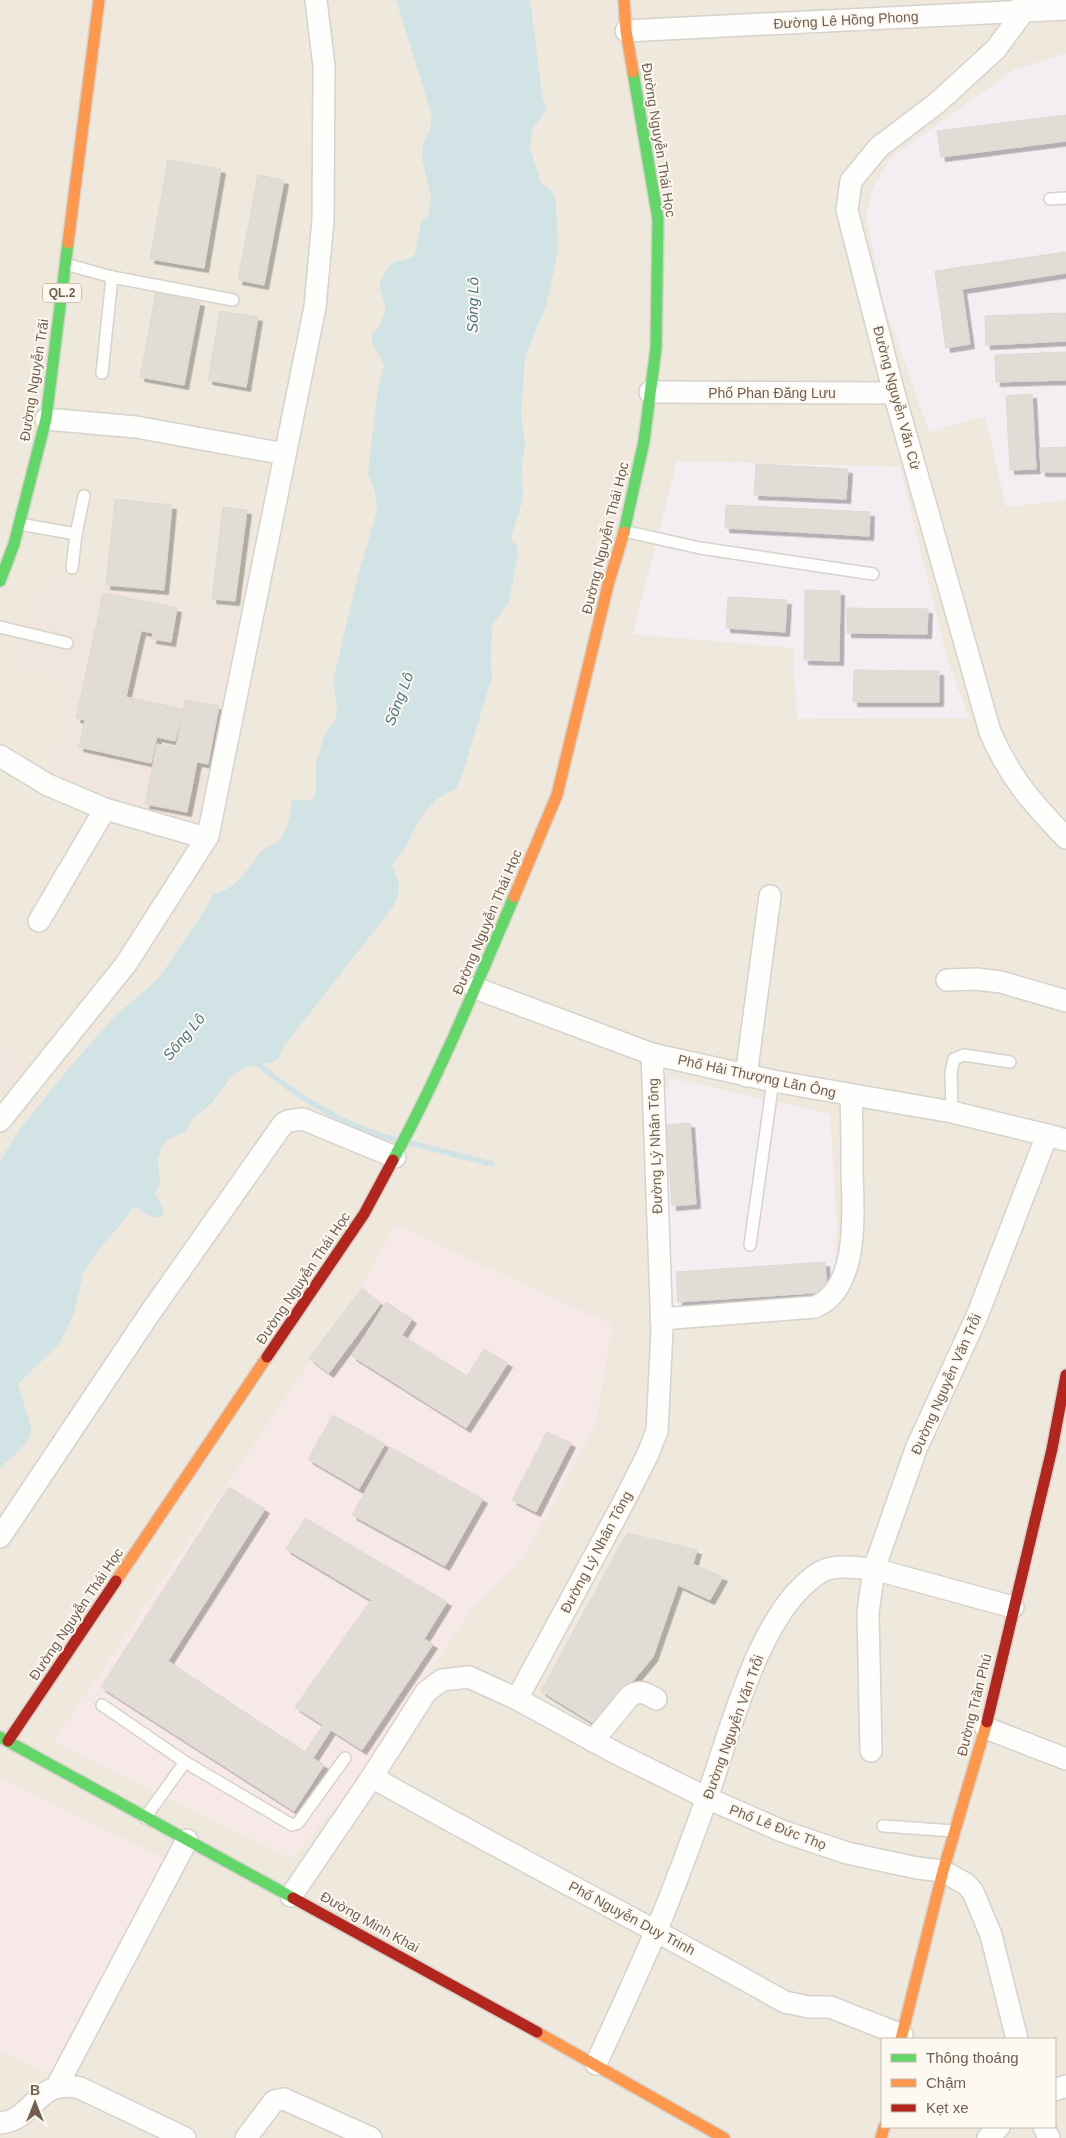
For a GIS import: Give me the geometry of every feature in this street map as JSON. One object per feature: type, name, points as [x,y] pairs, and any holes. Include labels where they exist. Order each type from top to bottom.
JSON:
[{"type":"main road","name":"Đường Nguyễn Trãi","points":[[0,581],[14,544],[46,420],[99,0]]},
{"type":"main road","name":"Đường Nguyễn Thái Học","points":[[3,1744],[364,1214],[412,1125],[476,988],[557,795],[608,585],[624,532],[644,441],[656,348],[658,220],[626,31],[624,0]]},
{"type":"main road","name":"Đường Trần Phú","points":[[901,2037],[943,1871],[986,1728],[1013,1607],[1059,1450],[1066,1375]]},
{"type":"main road","name":"Đường Minh Khai","points":[[3,1744],[291,1896],[596,2064],[724,2138]]},
{"type":"street","points":[[0,1121],[126,964],[206,838],[315,307],[323,220],[324,66],[316,0]]},
{"type":"street","name":"Đường Lê Hồng Phong","points":[[626,31],[1024,5],[1066,9]]},
{"type":"street","name":"Đường Nguyễn Văn Cừ","points":[[1024,5],[996,49],[937,103],[879,147],[851,181],[847,210],[894,393],[990,732],[1007,769],[1019,786],[1066,838]]},
{"type":"street","name":"Phố Phan Đăng Lưu","points":[[650,392],[894,393]]},
{"type":"street","points":[[46,420],[136,427],[285,454]]},
{"type":"street","points":[[0,756],[48,785],[105,809],[206,838]]},
{"type":"street","points":[[38,921],[105,809]]},
{"type":"street","points":[[746,1076],[770,896]]},
{"type":"street","points":[[947,980],[976,979],[1001,982],[1066,1000]]},
{"type":"street","name":"Phố Hải Thượng Lãn Ông","points":[[476,988],[652,1054],[746,1076],[952,1112],[995,1124],[1056,1137]]},
{"type":"street","name":"Đường Lý Nhân Tông","points":[[517,1699],[621,1507],[657,1431],[662,1319],[652,1054]]},
{"type":"street","points":[[662,1319],[815,1307],[824,1303],[831,1296],[843,1276],[852,1240],[851,1095]]},
{"type":"street","points":[[0,1537],[150,1313],[283,1124],[288,1121],[303,1119],[397,1155]]},
{"type":"street","name":"Đường Nguyễn Văn Trỗi","points":[[596,2064],[656,1930],[707,1798],[760,1650],[790,1600],[820,1572],[839,1567],[874,1569],[916,1449],[1056,1137]]},
{"type":"street","points":[[871,1751],[868,1612],[874,1569],[1013,1607]]},
{"type":"street","points":[[291,1896],[426,1692],[442,1680],[469,1677],[517,1699]]},
{"type":"street","points":[[593,1740],[629,1696],[635,1692],[646,1693],[656,1699]]},
{"type":"street","name":"Phố Lê Đức Thọ","points":[[517,1699],[707,1798],[782,1831],[847,1853],[917,1868],[943,1871]]},
{"type":"street","points":[[986,1728],[1066,1758]]},
{"type":"street","name":"Phố Nguyễn Duy Trinh","points":[[372,1776],[478,1837],[656,1930],[785,2002],[809,2007],[830,2007],[901,2037]]},
{"type":"street","points":[[57,2086],[187,1840]]},
{"type":"street","points":[[943,1871],[966,1884],[973,1892],[992,1935],[1017,2038]]},
{"type":"street","points":[[0,2123],[10,2122],[18,2117],[47,2091],[57,2086],[70,2086],[80,2088],[185,2138]]},
{"type":"street","points":[[246,2138],[274,2101],[284,2099],[371,2138]]},
{"type":"street","points":[[988,2138],[997,2128]]},
{"type":"lane","points":[[1050,199],[1066,198]]},
{"type":"lane","points":[[65,264],[112,277],[233,300]]},
{"type":"lane","points":[[102,373],[112,277]]},
{"type":"lane","points":[[72,568],[76,534],[84,496]]},
{"type":"lane","points":[[19,524],[76,534]]},
{"type":"lane","points":[[624,532],[700,548],[873,574]]},
{"type":"lane","points":[[0,627],[66,643]]},
{"type":"lane","points":[[952,1112],[951,1072],[954,1059],[964,1055],[1010,1062]]},
{"type":"lane","points":[[750,1245],[773,1081]]},
{"type":"lane","points":[[102,1705],[185,1762],[292,1825],[298,1823],[345,1758]]},
{"type":"lane","points":[[146,1818],[185,1762]]},
{"type":"lane","points":[[883,1826],[955,1831]]},
{"type":"shaded area","points":[[0,0],[1066,0],[1066,2138],[0,2138]]},
{"type":"shaded area","points":[[1066,53],[1066,500],[1006,507],[985,416],[929,432],[883,301],[866,216],[873,188],[891,158],[1014,70]]},
{"type":"shaded area","points":[[677,461],[900,467],[947,659],[969,718],[797,719],[793,648],[633,634]]},
{"type":"shaded area","points":[[46,575],[237,613],[233,666],[197,822],[106,803],[48,777],[62,727],[69,681],[14,667],[18,649]]},
{"type":"shaded area","points":[[0,1044],[26,1064],[0,1097]]},
{"type":"shaded area","points":[[670,1078],[830,1114],[837,1224],[834,1286],[824,1298],[667,1309],[658,1114]]},
{"type":"shaded area","points":[[395,1224],[612,1325],[596,1424],[520,1563],[472,1608],[350,1790],[292,1859],[53,1742],[369,1274]]},
{"type":"shaded area","points":[[3,1779],[164,1858],[140,1908],[49,2074],[0,2051],[0,1785]]},
{"type":"water","name":"Sông Lô","points":[[396,0],[530,0],[542,95],[547,110],[532,129],[530,148],[541,183],[552,192],[556,201],[558,251],[546,307],[525,356],[521,414],[525,446],[522,464],[523,499],[512,534],[512,541],[517,546],[518,556],[509,601],[491,627],[492,677],[456,789],[443,795],[427,810],[414,829],[406,847],[392,865],[399,886],[398,896],[393,907],[284,1046],[278,1059],[273,1062],[246,1067],[233,1075],[211,1104],[193,1118],[185,1132],[169,1139],[161,1148],[158,1159],[160,1184],[155,1193],[162,1206],[164,1215],[157,1218],[143,1213],[139,1208],[132,1209],[99,1249],[83,1273],[74,1313],[59,1344],[18,1384],[31,1427],[30,1437],[20,1450],[0,1468],[0,1161],[20,1129],[69,1068],[114,1017],[159,978],[205,910],[213,894],[236,883],[263,850],[280,839],[287,826],[292,799],[307,801],[312,799],[316,793],[316,763],[325,734],[335,721],[337,710],[333,680],[359,572],[377,511],[375,492],[368,473],[378,390],[384,365],[372,342],[372,334],[380,326],[386,308],[379,285],[388,267],[415,254],[421,222],[429,214],[431,196],[422,159],[423,144],[430,130],[432,116]]},
{"type":"building","points":[[1066,115],[1066,141],[941,157],[937,131]]},
{"type":"building","points":[[168,160],[221,169],[204,268],[150,259]]},
{"type":"building","points":[[258,175],[284,180],[264,285],[238,280]]},
{"type":"building","points":[[1066,252],[1066,273],[962,289],[970,344],[946,348],[935,271]]},
{"type":"building","points":[[156,293],[200,302],[184,385],[140,377]]},
{"type":"building","points":[[220,311],[258,317],[246,387],[208,380]]},
{"type":"building","points":[[1066,313],[1066,341],[986,345],[985,316]]},
{"type":"building","points":[[1066,352],[1066,380],[996,382],[995,355]]},
{"type":"building","points":[[1032,394],[1036,469],[1010,470],[1006,396]]},
{"type":"building","points":[[1066,447],[1066,472],[1041,472],[1040,448]]},
{"type":"building","points":[[756,464],[848,469],[846,499],[754,495]]},
{"type":"building","points":[[115,499],[172,505],[164,590],[106,585]]},
{"type":"building","points":[[726,505],[870,512],[869,536],[725,528]]},
{"type":"building","points":[[223,507],[247,510],[235,601],[212,599]]},
{"type":"building","points":[[805,590],[840,591],[839,661],[804,660]]},
{"type":"building","points":[[103,593],[177,608],[171,642],[152,639],[153,633],[97,622]]},
{"type":"building","points":[[728,597],[787,600],[785,632],[726,628]]},
{"type":"building","points":[[847,608],[928,609],[927,634],[847,633]]},
{"type":"building","points":[[97,622],[141,631],[126,697],[183,709],[175,741],[157,737],[151,763],[79,747],[85,720],[76,718]]},
{"type":"building","points":[[854,670],[939,671],[939,702],[853,702]]},
{"type":"building","points":[[185,700],[219,706],[208,764],[197,762],[187,812],[145,804],[157,744],[176,748]]},
{"type":"building","points":[[690,1123],[696,1204],[672,1206],[666,1125]]},
{"type":"building","points":[[825,1262],[827,1292],[678,1302],[676,1272]]},
{"type":"building","points":[[362,1288],[381,1303],[329,1373],[309,1358]]},
{"type":"building","points":[[386,1302],[412,1319],[402,1335],[467,1376],[484,1349],[508,1363],[466,1428],[352,1356]]},
{"type":"building","points":[[333,1415],[385,1444],[359,1489],[308,1459]]},
{"type":"building","points":[[547,1432],[571,1443],[536,1512],[512,1500]]},
{"type":"building","points":[[390,1447],[483,1499],[445,1566],[352,1515]]},
{"type":"building","points":[[229,1487],[265,1509],[168,1661],[305,1752],[323,1725],[295,1707],[371,1600],[286,1549],[305,1518],[447,1602],[424,1639],[433,1644],[362,1750],[331,1730],[313,1758],[324,1765],[294,1811],[101,1687]]},
{"type":"building","points":[[627,1533],[697,1550],[693,1564],[723,1577],[710,1600],[678,1585],[653,1657],[596,1725],[541,1691]]},
{"type":"waterway","points":[[255,1061],[303,1098],[358,1127],[396,1140]]},
{"type":"waterway","points":[[410,1143],[492,1164]]},
{"type":"traffic: fast","points":[[624,532],[644,441],[656,348],[658,219],[633,72]]},
{"type":"traffic: fast","points":[[0,581],[14,544],[46,419],[68,243]]},
{"type":"traffic: fast","points":[[393,1160],[441,1063],[514,897]]},
{"type":"traffic: fast","points":[[0,1737],[293,1898]]},
{"type":"traffic: slow","points":[[68,243],[99,0]]},
{"type":"traffic: slow","points":[[624,0],[626,31],[633,72]]},
{"type":"traffic: slow","points":[[514,897],[557,795],[608,585],[624,532]]},
{"type":"traffic: slow","points":[[116,1581],[267,1357]]},
{"type":"traffic: slow","points":[[901,2038],[943,1871],[987,1722]]},
{"type":"traffic: slow","points":[[537,2032],[724,2138]]},
{"type":"traffic: slow","points":[[881,2138],[884,2128]]},
{"type":"traffic: jam","points":[[267,1357],[364,1214],[393,1160]]},
{"type":"traffic: jam","points":[[987,1722],[1052,1449],[1066,1375]]},
{"type":"traffic: jam","points":[[8,1741],[116,1581]]},
{"type":"traffic: jam","points":[[293,1898],[537,2032]]}]
